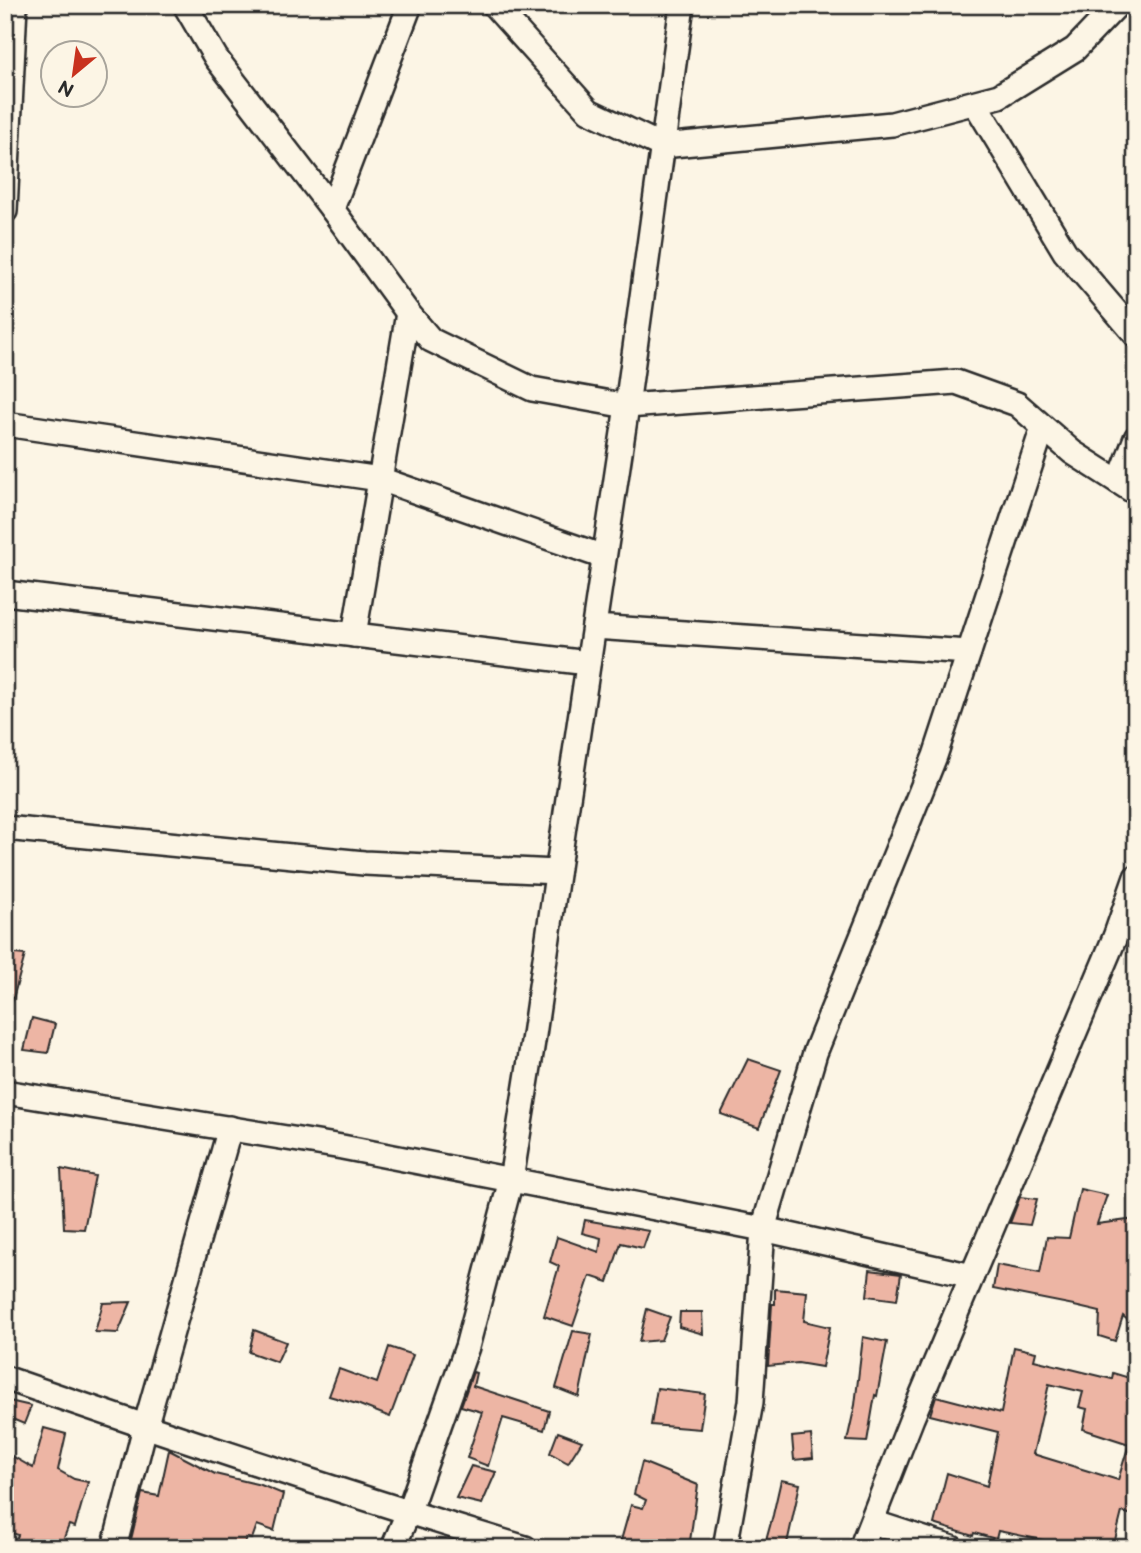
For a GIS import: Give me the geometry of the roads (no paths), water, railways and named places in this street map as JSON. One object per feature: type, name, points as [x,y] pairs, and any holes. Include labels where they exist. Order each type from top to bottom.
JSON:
[{"type":"street","points":[[5,211],[16,5]]},
{"type":"street","points":[[185,5],[216,58],[431,340],[532,389],[627,406],[956,382],[1017,404],[1072,452],[1127,488],[1136,438]]},
{"type":"street","points":[[332,209],[410,5]]},
{"type":"street","points":[[494,5],[589,111],[662,146],[891,124],[999,96],[1075,49],[1117,5]]},
{"type":"street","points":[[393,1548],[467,1347],[511,1180],[627,406],[682,5]]},
{"type":"street","points":[[975,103],[1065,252],[1136,335]]},
{"type":"street","points":[[354,635],[408,313]]},
{"type":"street","points":[[5,424],[380,479],[604,557]]},
{"type":"street","points":[[725,1548],[751,1402],[763,1228],[815,1053],[935,756],[1043,427]]},
{"type":"street","points":[[5,593],[589,663]]},
{"type":"street","points":[[594,627],[969,652]]},
{"type":"street","points":[[5,828],[364,863],[557,872]]},
{"type":"street","points":[[861,1548],[972,1276],[1126,939],[1136,877]]},
{"type":"street","points":[[5,1091],[342,1147],[763,1228],[972,1276]]},
{"type":"street","points":[[114,1548],[145,1427],[230,1128]]},
{"type":"street","points":[[5,1378],[145,1427],[524,1548]]},
{"type":"street","points":[[872,1522],[952,1548]]}]
